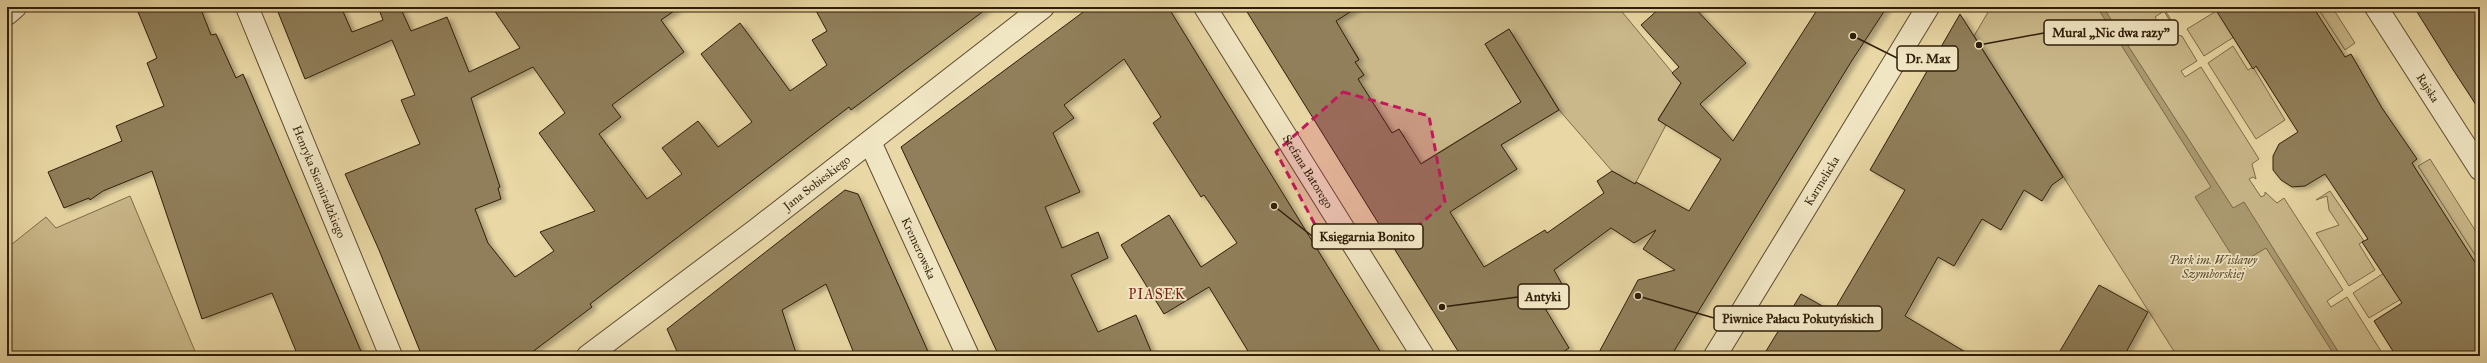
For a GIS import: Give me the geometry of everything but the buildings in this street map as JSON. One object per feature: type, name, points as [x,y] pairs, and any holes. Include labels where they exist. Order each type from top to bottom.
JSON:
[{"type":"street","points":[[7,14],[15,7]]},
{"type":"street","name":"Henryka Siemiradzkiego","points":[[247,7],[391,356]]},
{"type":"street","name":"Jana Sobieskiego","points":[[588,356],[756,230],[1043,7]]},
{"type":"street","name":"Stefana Batorego","points":[[1205,7],[1423,356]]},
{"type":"street","name":"Karmelicka","points":[[1716,356],[1928,7]]},
{"type":"street","name":"Rajska","points":[[2376,7],[2480,169]]},
{"type":"street","name":"Kremerowska","points":[[870,142],[968,356]]},
{"type":"highlighted area","points":[[1343,92],[1429,116],[1445,202],[1395,247],[1327,247],[1276,152]]},
{"type":"green space","points":[[1316,7],[1618,7],[1681,83],[1658,119],[1666,125],[1635,184],[1612,171],[1559,110],[1509,29],[1485,44],[1521,102],[1423,162],[1426,168],[1418,173],[1400,142],[1405,138],[1399,129],[1392,133],[1357,80],[1363,75],[1355,62],[1359,59],[1349,43],[1339,48]]},
{"type":"green space","name":"Park im. Wisławy Szymborskiej","points":[[1991,7],[2163,7],[2178,31],[2177,35],[2182,36],[2197,61],[2181,71],[2185,77],[2201,67],[2259,159],[2252,164],[2256,179],[2253,177],[2249,179],[2261,197],[2265,195],[2265,192],[2277,203],[2284,198],[2343,290],[2327,301],[2331,307],[2347,297],[2384,356],[2177,356],[1974,36]],"holes":[[[2164,11],[2171,23],[2163,29],[2155,17]]]},
{"type":"green space","points":[[2317,7],[2332,7],[2355,43],[2345,50]]},
{"type":"green space","points":[[2218,10],[2234,37],[2204,56],[2187,29]]},
{"type":"green space","points":[[2233,46],[2248,70],[2253,67],[2285,120],[2256,139],[2208,63]]},
{"type":"green space","points":[[2430,159],[2480,238],[2480,263],[2418,166]]},
{"type":"green space","points":[[2330,191],[2364,241],[2359,244],[2375,270],[2349,286],[2316,233],[2339,225],[2329,210],[2327,196],[2316,200]]},
{"type":"green space","points":[[130,196],[197,356],[7,356],[7,248],[46,217],[56,228]]},
{"type":"green space","points":[[2384,273],[2401,299],[2369,318],[2353,293]]},
{"type":"shaded area","points":[[2097,7],[2103,7],[2233,208],[2244,202],[2341,356],[2335,356],[2266,248],[2238,265],[2195,197],[2211,187]]},
{"type":"place","name":"Dr. Max","points":[[1853,36]]},
{"type":"place","name":"Mural „Nic dwa razy”","points":[[1979,45]]},
{"type":"place","name":"Księgarnia Bonito","points":[[1274,206]]},
{"type":"place","name":"Piwnice Pałacu Pokutyńskich","points":[[1638,296]]},
{"type":"place","name":"Antyki","points":[[1442,307]]},
{"type":"district","name":"PIASEK","points":[[1157,294]]}]
